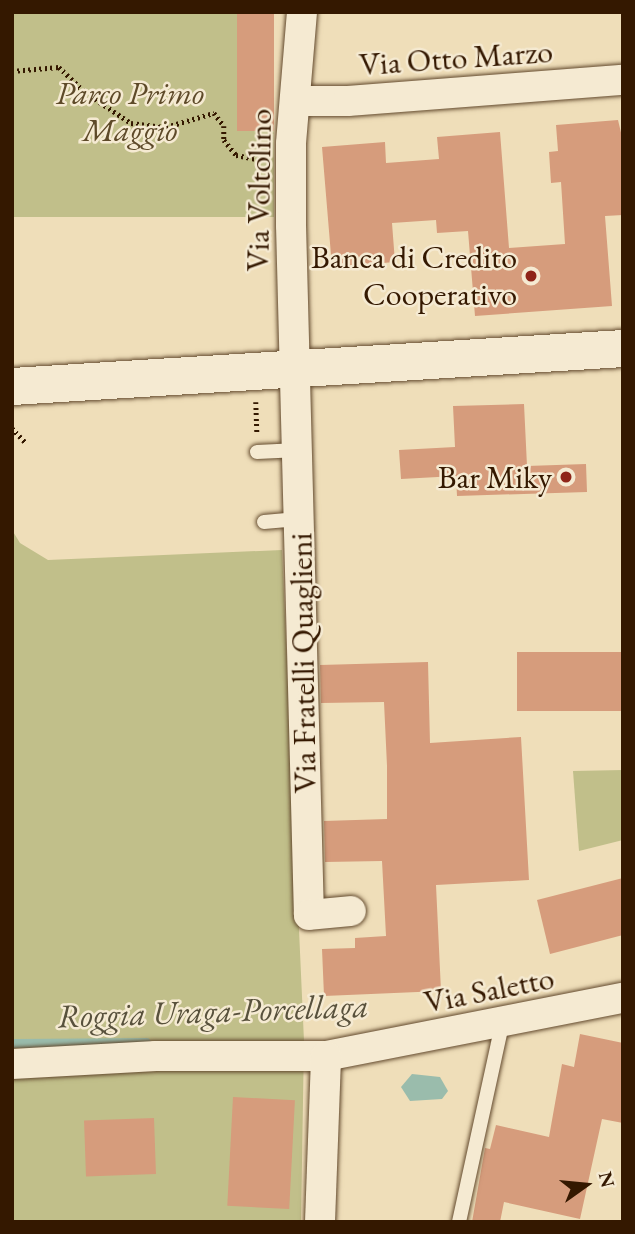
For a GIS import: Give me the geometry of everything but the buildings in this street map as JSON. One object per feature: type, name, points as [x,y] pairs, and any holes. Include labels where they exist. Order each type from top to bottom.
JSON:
[{"type":"street","name":"Via Voltolino","points":[[296,368],[291,225],[295,101],[302,12]]},
{"type":"street","name":"Via Otto Marzo","points":[[295,101],[348,101],[623,80]]},
{"type":"street","points":[[12,386],[623,348]]},
{"type":"street","name":"Via Fratelli Quaglieni","points":[[296,368],[309,915],[351,911]]},
{"type":"street","name":"Via Saletto","points":[[12,1064],[156,1056],[326,1056],[502,1024],[623,998]]},
{"type":"street","points":[[320,1222],[326,1056]]},
{"type":"lane","points":[[257,452],[298,450]]},
{"type":"lane","points":[[264,522],[301,519]]},
{"type":"lane","points":[[459,1222],[502,1024]]},
{"type":"path","points":[[12,71],[59,66],[86,93],[131,123],[166,127],[214,113],[224,126],[224,140],[236,155],[276,163]]},
{"type":"path","points":[[256,397],[257,421]]},
{"type":"path","points":[[12,428],[25,443]]},
{"type":"green space","name":"Parco Primo Maggio","points":[[12,12],[274,12],[274,217],[12,217]]},
{"type":"green space","points":[[12,530],[20,543],[48,560],[282,550],[304,1041],[301,1222],[12,1222]]},
{"type":"green space","points":[[623,770],[623,840],[579,851],[573,771]]},
{"type":"shaded area","points":[[412,1074],[440,1077],[448,1091],[442,1099],[410,1101],[401,1087]]},
{"type":"waterway","name":"Roggia Uraga-Porcellaga","points":[[12,1043],[146,1042]]},
{"type":"place","name":"Banca di Credito Cooperativo","points":[[531,276]]},
{"type":"place","name":"Bar Miky","points":[[566,477]]}]
